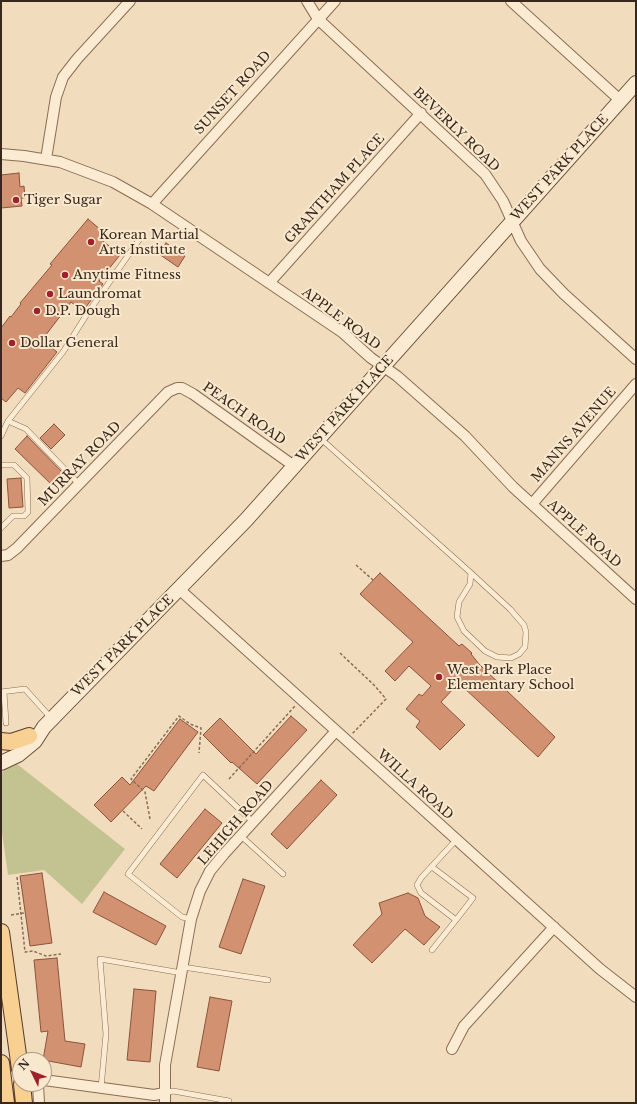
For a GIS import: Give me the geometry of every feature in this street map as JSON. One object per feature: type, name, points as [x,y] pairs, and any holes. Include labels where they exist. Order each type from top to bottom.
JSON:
[{"type":"main road","points":[[1,741],[11,742],[29,736]]},
{"type":"main road","points":[[1,932],[18,1052]]},
{"type":"main road","points":[[1,1068],[6,1103]]},
{"type":"main road","points":[[23,1092],[24,1103]]},
{"type":"street","points":[[46,159],[56,97],[64,77],[77,59],[130,1]]},
{"type":"street","name":"BEVERLY ROAD","points":[[307,1],[318,19],[485,174],[497,191],[527,251],[547,277],[636,359]]},
{"type":"street","name":"SUNSET ROAD","points":[[152,204],[335,1]]},
{"type":"street","points":[[511,1],[620,100]]},
{"type":"street","name":"WEST PARK PLACE","points":[[1,763],[26,749],[35,741],[48,723],[246,520],[636,83]]},
{"type":"street","name":"GRANTHAM PLACE","points":[[269,283],[421,113]]},
{"type":"street","name":"APPLE ROAD","points":[[1,154],[46,159],[74,166],[103,177],[152,204],[342,332],[397,376],[465,436],[532,504],[636,599]]},
{"type":"street","name":"MANNS AVENUE","points":[[532,504],[636,384]]},
{"type":"street","name":"PEACH ROAD","points":[[177,388],[182,388],[194,394],[294,466]]},
{"type":"street","name":"MURRAY ROAD","points":[[1,556],[8,555],[17,548],[168,392],[177,388]]},
{"type":"street","name":"WILLA ROAD","points":[[179,589],[614,981],[636,997]]},
{"type":"street","name":"WEST PARK PLACE","points":[[1,754],[13,749],[48,723]]},
{"type":"street","name":"LEHIGH ROAD","points":[[164,1098],[165,1066],[191,918],[200,891],[210,872],[253,822],[336,731]]},
{"type":"street","points":[[452,1049],[464,1026],[554,927]]},
{"type":"street","points":[[1,1068],[12,1072]]},
{"type":"street","points":[[52,1081],[154,1095],[164,1098]]},
{"type":"street","points":[[38,1092],[39,1103]]},
{"type":"lane","points":[[1,436],[8,421],[63,352],[141,237]]},
{"type":"lane","points":[[8,421],[26,429],[79,484]]},
{"type":"lane","points":[[320,438],[471,573],[510,609],[524,625],[527,640],[525,647],[519,654],[511,658],[497,657],[485,651],[464,631],[457,617],[459,602],[470,584],[471,573]]},
{"type":"lane","points":[[1,465],[14,465],[27,478],[28,512],[24,516],[13,516],[1,528]]},
{"type":"lane","points":[[6,723],[2,692],[25,689],[48,723]]},
{"type":"lane","points":[[191,918],[182,917],[128,874],[204,775],[253,822]]},
{"type":"lane","points":[[241,836],[283,874]]},
{"type":"lane","points":[[456,920],[418,888],[421,878],[457,839]]},
{"type":"lane","points":[[432,867],[473,898],[432,950]]},
{"type":"lane","points":[[101,1088],[106,1034],[100,959],[268,980]]},
{"type":"lane","points":[[164,1098],[173,1091],[229,1102]]},
{"type":"path","points":[[356,565],[373,580]]},
{"type":"path","points":[[340,653],[374,685],[386,699],[352,734]]},
{"type":"path","points":[[229,779],[295,706]]},
{"type":"path","points":[[150,819],[145,792],[131,780],[179,716],[190,724],[201,728],[199,754]]},
{"type":"path","points":[[123,811],[142,829]]},
{"type":"path","points":[[18,877],[25,952],[33,951],[46,956],[61,954]]},
{"type":"path","points":[[11,915],[24,913]]},
{"type":"green space","points":[[17,764],[125,849],[82,904],[44,870],[8,875],[1,825],[1,774],[6,768]]},
{"type":"building","points":[[19,173],[20,187],[24,186],[25,198],[21,198],[22,206],[1,208],[1,175]]},
{"type":"building","points":[[88,219],[107,235],[103,241],[120,255],[99,281],[103,284],[83,311],[71,302],[42,340],[57,352],[25,393],[18,388],[6,402],[1,398],[1,328],[52,265],[50,264]]},
{"type":"building","points":[[166,243],[185,256],[178,267],[159,254]]},
{"type":"building","points":[[54,424],[65,435],[51,449],[40,438]]},
{"type":"building","points":[[27,436],[65,475],[53,486],[15,449]]},
{"type":"building","points":[[21,478],[23,507],[9,508],[7,479]]},
{"type":"building","name":"West Park Place Elementary School","points":[[380,573],[459,646],[462,644],[472,653],[471,654],[479,664],[555,737],[538,757],[462,686],[455,687],[441,702],[465,725],[440,750],[416,727],[420,721],[406,709],[419,694],[422,696],[431,686],[409,666],[395,681],[385,671],[413,642],[360,594]]},
{"type":"building","points":[[291,716],[307,730],[257,784],[232,762],[231,763],[203,735],[220,718],[256,754]]},
{"type":"building","points":[[180,719],[198,732],[154,791],[146,786],[111,822],[94,805],[122,777],[130,785]]},
{"type":"building","points":[[321,780],[337,795],[287,849],[271,834]]},
{"type":"building","points":[[205,809],[222,823],[177,878],[160,864]]},
{"type":"building","points":[[42,873],[52,943],[30,946],[20,876]]},
{"type":"building","points":[[243,879],[265,886],[241,954],[219,947]]},
{"type":"building","points":[[104,892],[166,926],[156,945],[93,912]]},
{"type":"building","points":[[408,893],[418,898],[425,916],[440,927],[424,945],[405,929],[372,963],[353,945],[382,914],[379,903]]},
{"type":"building","points":[[57,958],[65,1041],[85,1044],[81,1067],[52,1062],[52,1052],[44,1052],[48,1031],[41,1032],[34,960]]},
{"type":"building","points":[[134,989],[156,991],[150,1062],[127,1060]]},
{"type":"building","points":[[210,997],[232,1001],[219,1071],[197,1067]]},
{"type":"place","name":"Tiger Sugar","points":[[16,200]]},
{"type":"place","name":"Korean Martial Arts Institute","points":[[91,242]]},
{"type":"place","name":"Anytime Fitness","points":[[65,275]]},
{"type":"place","name":"Laundromat","points":[[50,294]]},
{"type":"place","name":"D.P. Dough","points":[[37,311]]},
{"type":"place","name":"Dollar General","points":[[12,343]]},
{"type":"place","name":"West Park Place Elementary School","points":[[439,677]]}]
